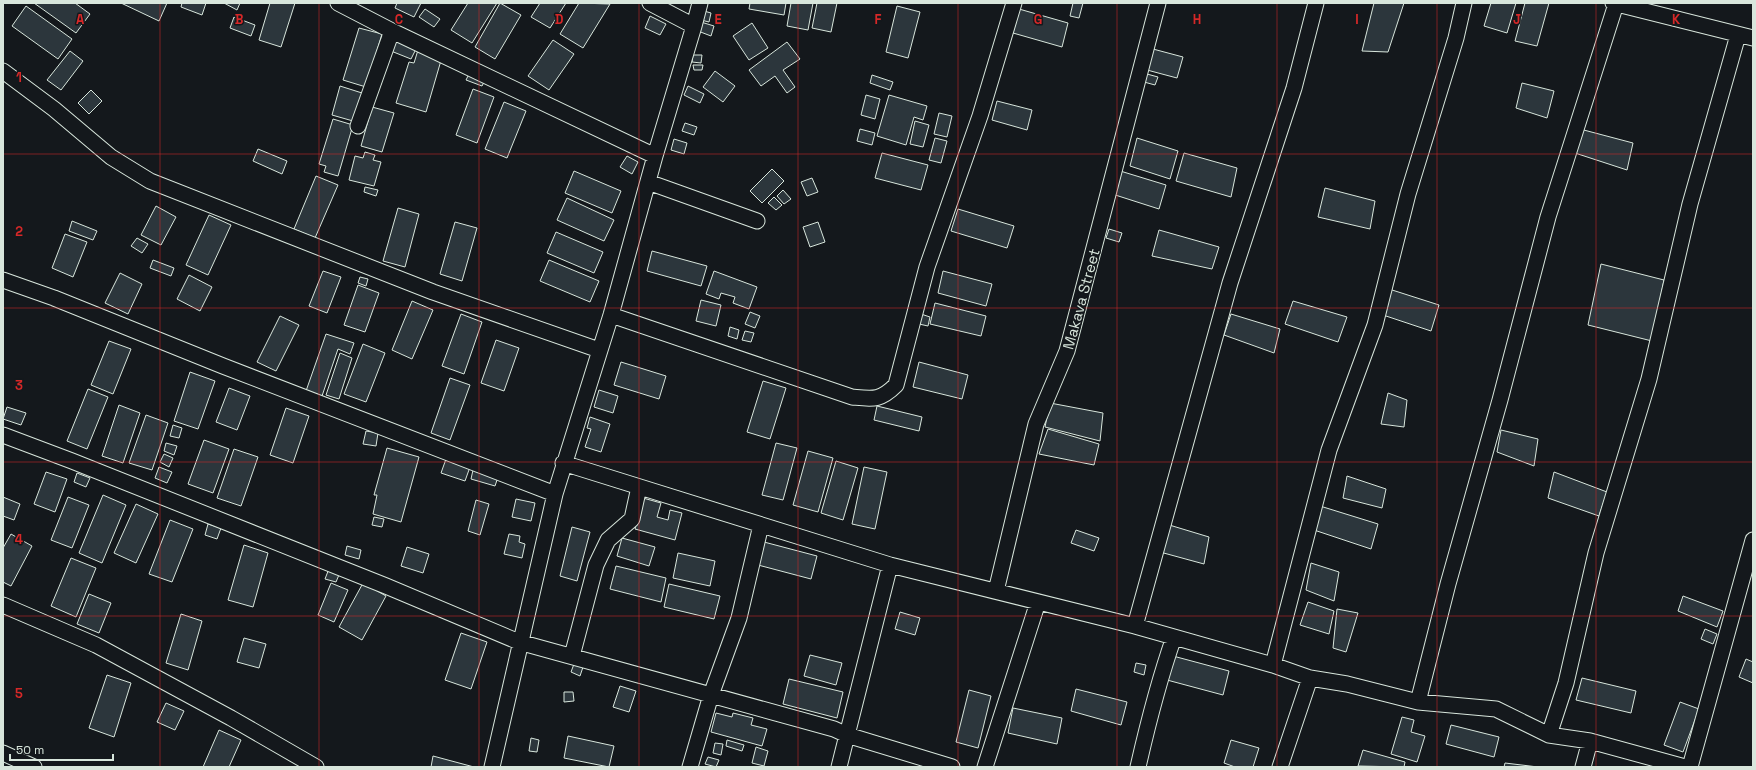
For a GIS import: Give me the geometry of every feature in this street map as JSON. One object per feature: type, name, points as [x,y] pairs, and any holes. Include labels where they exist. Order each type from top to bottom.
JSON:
[{"type":"street","points":[[338,3],[392,31],[655,156]]},
{"type":"street","points":[[650,3],[694,26]]},
{"type":"street","points":[[492,767],[519,642],[563,463],[610,315],[700,3]]},
{"type":"street","points":[[610,315],[852,398],[874,400],[889,392],[896,385],[927,267],[980,116],[1014,3]]},
{"type":"street","name":"Makava Street","points":[[996,591],[1036,424],[1067,351],[1158,3]]},
{"type":"street","points":[[1136,626],[1230,283],[1294,88],[1316,3]]},
{"type":"street","points":[[1273,665],[1329,450],[1375,326],[1408,194],[1456,38],[1464,3]]},
{"type":"street","points":[[1418,702],[1448,584],[1500,400],[1548,216],[1614,3],[1753,38]]},
{"type":"street","points":[[358,126],[392,31]]},
{"type":"street","points":[[1549,735],[1566,683],[1596,552],[1649,379],[1690,204],[1738,35]]},
{"type":"street","points":[[3,71],[54,109],[111,157],[150,181],[433,292],[599,350]]},
{"type":"street","points":[[648,182],[757,221]]},
{"type":"street","points":[[3,280],[54,298],[555,494]]},
{"type":"street","points":[[3,435],[72,460],[378,583],[519,642],[834,729],[952,767]]},
{"type":"street","points":[[563,463],[890,565],[1136,626],[1273,665],[1310,678],[1348,684],[1418,702],[1496,710],[1549,735],[1590,742],[1685,767]]},
{"type":"street","points":[[572,656],[596,565],[608,540],[632,518],[639,487]]},
{"type":"street","points":[[690,767],[711,695],[739,618],[762,525]]},
{"type":"street","points":[[1690,767],[1753,540]]},
{"type":"street","points":[[839,767],[890,565]]},
{"type":"street","points":[[985,767],[1038,602]]},
{"type":"street","points":[[3,605],[96,645],[231,718],[316,767]]},
{"type":"street","points":[[1138,767],[1155,702],[1156,689],[1174,637]]},
{"type":"street","points":[[1280,767],[1310,678]]},
{"type":"street","points":[[1583,767],[1590,742]]},
{"type":"street","points":[[3,753],[34,767]]},
{"type":"building","points":[[34,3],[75,3],[90,14],[76,33]]},
{"type":"building","points":[[121,3],[167,3],[159,21]]},
{"type":"building","points":[[182,3],[206,3],[202,15],[181,7]]},
{"type":"building","points":[[224,3],[240,3],[237,10]]},
{"type":"building","points":[[270,3],[295,3],[281,47],[259,40]]},
{"type":"building","points":[[397,3],[421,3],[414,17],[395,8]]},
{"type":"building","points":[[468,3],[497,3],[472,43],[451,30]]},
{"type":"building","points":[[500,3],[521,15],[495,59],[475,47]]},
{"type":"building","points":[[540,3],[566,3],[550,28],[531,17]]},
{"type":"building","points":[[579,3],[610,4],[583,48],[560,34]]},
{"type":"building","points":[[750,3],[786,3],[784,15],[749,9]]},
{"type":"building","points":[[791,3],[813,3],[808,30],[787,26]]},
{"type":"building","points":[[817,3],[837,3],[831,32],[812,28]]},
{"type":"building","points":[[1073,3],[1083,3],[1079,18],[1070,16]]},
{"type":"building","points":[[1374,3],[1404,3],[1388,52],[1362,51]]},
{"type":"building","points":[[1491,3],[1516,3],[1507,33],[1484,26]]},
{"type":"building","points":[[1525,3],[1549,3],[1537,46],[1515,41]]},
{"type":"building","points":[[26,6],[72,39],[58,59],[12,26]]},
{"type":"building","points":[[897,6],[920,12],[908,58],[886,52]]},
{"type":"building","points":[[425,9],[440,19],[434,27],[419,17]]},
{"type":"building","points":[[1019,9],[1068,23],[1062,47],[1013,33]]},
{"type":"building","points":[[704,11],[711,13],[709,22],[701,20]]},
{"type":"building","points":[[650,16],[666,24],[660,35],[645,28]]},
{"type":"building","points":[[234,17],[255,25],[251,36],[230,28]]},
{"type":"building","points":[[701,22],[714,26],[711,36],[698,31]]},
{"type":"building","points":[[752,23],[768,48],[749,60],[733,36]]},
{"type":"building","points":[[359,28],[382,34],[366,87],[343,80]]},
{"type":"building","points":[[396,40],[416,49],[411,59],[391,51]]},
{"type":"building","points":[[553,40],[574,54],[549,90],[528,76]]},
{"type":"building","points":[[787,42],[800,59],[783,70],[795,87],[787,93],[775,76],[761,86],[749,70]]},
{"type":"building","points":[[1153,49],[1183,57],[1177,78],[1147,70]]},
{"type":"building","points":[[418,50],[442,57],[426,112],[396,103],[409,62],[414,63]]},
{"type":"building","points":[[70,51],[83,61],[61,90],[47,80]]},
{"type":"building","points":[[693,55],[702,55],[701,63],[692,62]]},
{"type":"building","points":[[693,65],[703,65],[702,70],[694,70]]},
{"type":"building","points":[[715,71],[735,86],[723,102],[703,87]]},
{"type":"building","points":[[469,74],[485,80],[482,86],[466,80]]},
{"type":"building","points":[[1147,74],[1158,77],[1155,85],[1144,82]]},
{"type":"building","points":[[872,75],[893,82],[890,90],[870,83]]},
{"type":"building","points":[[1522,83],[1554,91],[1547,118],[1516,108]]},
{"type":"building","points":[[340,86],[362,93],[353,121],[332,115]]},
{"type":"building","points":[[688,86],[704,94],[700,103],[684,95]]},
{"type":"building","points":[[473,89],[494,97],[477,143],[456,135]]},
{"type":"building","points":[[91,90],[102,101],[89,114],[78,103]]},
{"type":"building","points":[[866,95],[880,99],[875,119],[861,115]]},
{"type":"building","points":[[889,95],[927,106],[923,120],[914,117],[906,145],[877,136]]},
{"type":"building","points":[[997,101],[1032,110],[1027,130],[992,120]]},
{"type":"building","points":[[504,102],[526,111],[507,158],[485,149]]},
{"type":"building","points":[[372,107],[394,113],[382,152],[361,146]]},
{"type":"building","points":[[939,113],[952,116],[947,137],[934,134]]},
{"type":"building","points":[[333,119],[353,125],[338,176],[324,172],[326,166],[319,164]]},
{"type":"building","points":[[915,121],[929,125],[923,147],[910,144]]},
{"type":"building","points":[[685,123],[697,127],[694,135],[682,131]]},
{"type":"building","points":[[860,129],[875,133],[872,145],[857,141]]},
{"type":"building","points":[[1580,129],[1633,143],[1627,170],[1575,153]]},
{"type":"building","points":[[935,138],[947,141],[941,163],[929,160]]},
{"type":"building","points":[[1137,138],[1178,151],[1170,179],[1130,166]]},
{"type":"building","points":[[674,139],[687,143],[684,154],[671,150]]},
{"type":"building","points":[[258,149],[287,161],[282,174],[253,161]]},
{"type":"building","points":[[365,152],[375,155],[373,160],[381,162],[374,186],[349,180],[355,156],[363,158]]},
{"type":"building","points":[[882,153],[928,165],[921,190],[875,178]]},
{"type":"building","points":[[1184,153],[1237,168],[1231,197],[1176,181]]},
{"type":"building","points":[[627,156],[638,162],[632,174],[620,167]]},
{"type":"building","points":[[772,169],[784,181],[762,203],[750,191]]},
{"type":"building","points":[[1117,170],[1166,185],[1159,209],[1109,193]]},
{"type":"building","points":[[574,171],[621,191],[612,213],[565,193]]},
{"type":"building","points":[[316,176],[338,185],[315,238],[294,229]]},
{"type":"building","points":[[812,178],[818,192],[807,196],[801,182]]},
{"type":"building","points":[[365,187],[378,190],[376,196],[364,192]]},
{"type":"building","points":[[1325,188],[1375,201],[1370,229],[1318,217]]},
{"type":"building","points":[[783,190],[791,199],[784,204],[777,196]]},
{"type":"building","points":[[774,197],[782,205],[776,210],[768,203]]},
{"type":"building","points":[[567,198],[614,220],[604,241],[557,220]]},
{"type":"building","points":[[156,206],[176,217],[161,245],[141,235]]},
{"type":"building","points":[[398,208],[419,214],[405,267],[383,261]]},
{"type":"building","points":[[958,209],[1014,226],[1007,248],[951,231]]},
{"type":"building","points":[[209,215],[231,225],[208,275],[186,265]]},
{"type":"building","points":[[72,221],[97,231],[93,240],[69,231]]},
{"type":"building","points":[[455,222],[477,228],[462,281],[440,274]]},
{"type":"building","points":[[818,222],[825,242],[810,247],[803,227]]},
{"type":"building","points":[[1109,229],[1122,233],[1119,242],[1106,238]]},
{"type":"building","points":[[1159,230],[1219,247],[1212,269],[1152,256]]},
{"type":"building","points":[[556,232],[603,252],[594,273],[547,253]]},
{"type":"building","points":[[65,234],[87,242],[73,277],[52,268]]},
{"type":"building","points":[[137,238],[148,244],[142,253],[131,246]]},
{"type":"building","points":[[652,251],[707,266],[701,286],[647,271]]},
{"type":"building","points":[[153,260],[174,268],[171,276],[150,268]]},
{"type":"building","points":[[549,260],[599,281],[590,302],[540,281]]},
{"type":"building","points":[[1601,264],[1664,280],[1652,341],[1588,325]]},
{"type":"building","points":[[323,271],[341,277],[327,313],[309,306]]},
{"type":"building","points":[[714,271],[757,287],[749,309],[733,303],[735,297],[721,293],[719,299],[706,294]]},
{"type":"building","points":[[943,271],[992,284],[986,306],[938,293]]},
{"type":"building","points":[[120,273],[142,284],[128,314],[105,303]]},
{"type":"building","points":[[189,275],[212,287],[200,311],[177,299]]},
{"type":"building","points":[[360,277],[368,279],[366,286],[358,283]]},
{"type":"building","points":[[358,285],[379,293],[365,332],[344,325]]},
{"type":"building","points":[[1389,289],[1439,305],[1431,331],[1383,315]]},
{"type":"building","points":[[701,300],[721,305],[716,326],[696,321]]},
{"type":"building","points":[[412,301],[433,310],[412,359],[392,350]]},
{"type":"building","points":[[1293,301],[1347,317],[1338,342],[1285,324]]},
{"type":"building","points":[[935,303],[986,316],[981,336],[930,324]]},
{"type":"building","points":[[750,312],[760,316],[755,328],[745,324]]},
{"type":"building","points":[[461,314],[482,322],[464,374],[442,366]]},
{"type":"building","points":[[921,314],[930,317],[928,326],[919,324]]},
{"type":"building","points":[[1231,314],[1280,329],[1274,353],[1224,335]]},
{"type":"building","points":[[280,316],[299,325],[276,371],[257,362]]},
{"type":"building","points":[[730,327],[739,330],[737,339],[728,336]]},
{"type":"building","points":[[745,331],[754,333],[751,342],[742,340]]},
{"type":"building","points":[[326,334],[354,343],[350,354],[338,349],[322,396],[306,391]]},
{"type":"building","points":[[496,340],[519,348],[504,391],[481,383]]},
{"type":"building","points":[[109,341],[131,349],[113,394],[91,385]]},
{"type":"building","points":[[363,344],[385,353],[366,402],[344,394]]},
{"type":"building","points":[[340,353],[352,358],[339,399],[326,395]]},
{"type":"building","points":[[621,362],[666,376],[659,399],[614,385]]},
{"type":"building","points":[[919,362],[968,375],[962,399],[913,387]]},
{"type":"building","points":[[190,372],[215,381],[198,429],[174,421]]},
{"type":"building","points":[[450,378],[470,385],[450,440],[431,433]]},
{"type":"building","points":[[763,381],[786,388],[770,439],[747,432]]},
{"type":"building","points":[[229,388],[250,396],[237,430],[216,422]]},
{"type":"building","points":[[88,389],[108,397],[87,449],[67,441]]},
{"type":"building","points":[[599,390],[618,396],[613,413],[594,407]]},
{"type":"building","points":[[1388,393],[1407,400],[1404,427],[1381,424]]},
{"type":"building","points":[[1050,403],[1103,413],[1100,441],[1045,427]]},
{"type":"building","points":[[119,405],[140,413],[123,463],[102,456]]},
{"type":"building","points":[[877,406],[922,417],[919,431],[874,420]]},
{"type":"building","points":[[7,407],[26,413],[21,425],[3,419]]},
{"type":"building","points":[[286,408],[309,416],[293,463],[270,455]]},
{"type":"building","points":[[146,415],[168,423],[152,470],[129,463]]},
{"type":"building","points":[[590,417],[610,424],[601,452],[585,447],[591,429],[587,428]]},
{"type":"building","points":[[173,425],[182,428],[179,438],[170,436]]},
{"type":"building","points":[[1048,429],[1099,444],[1094,465],[1039,454]]},
{"type":"building","points":[[1501,430],[1538,439],[1534,466],[1497,452]]},
{"type":"building","points":[[366,431],[378,433],[376,446],[363,444]]},
{"type":"building","points":[[204,440],[229,449],[213,493],[188,484]]},
{"type":"building","points":[[166,443],[177,446],[174,455],[164,451]]},
{"type":"building","points":[[776,443],[797,448],[783,500],[762,495]]},
{"type":"building","points":[[387,448],[419,457],[401,522],[373,514],[377,495],[374,495]]},
{"type":"building","points":[[234,449],[258,457],[241,506],[217,498]]},
{"type":"building","points":[[808,451],[833,458],[818,512],[793,505]]},
{"type":"building","points":[[164,454],[173,458],[169,467],[160,462]]},
{"type":"building","points":[[446,459],[470,467],[465,481],[441,473]]},
{"type":"building","points":[[836,461],[858,468],[843,520],[821,513]]},
{"type":"building","points":[[159,467],[172,472],[167,483],[155,478]]},
{"type":"building","points":[[864,467],[887,472],[875,529],[852,524]]},
{"type":"building","points":[[473,470],[498,477],[495,486],[471,479]]},
{"type":"building","points":[[46,472],[67,479],[55,512],[34,504]]},
{"type":"building","points":[[1554,472],[1607,492],[1599,516],[1548,498]]},
{"type":"building","points":[[77,473],[90,478],[86,487],[74,482]]},
{"type":"building","points":[[1347,476],[1386,489],[1382,508],[1343,498]]},
{"type":"building","points":[[103,495],[126,505],[102,563],[79,553]]},
{"type":"building","points":[[3,497],[20,504],[14,520],[3,516]]},
{"type":"building","points":[[68,497],[89,505],[72,548],[51,540]]},
{"type":"building","points":[[643,498],[661,503],[657,517],[668,520],[670,510],[682,513],[675,540],[635,529]]},
{"type":"building","points":[[516,499],[535,503],[531,521],[512,517]]},
{"type":"building","points":[[476,500],[489,504],[480,535],[468,531]]},
{"type":"building","points":[[136,504],[158,514],[136,563],[114,553]]},
{"type":"building","points":[[1320,506],[1378,524],[1371,549],[1311,529]]},
{"type":"building","points":[[374,517],[384,519],[382,527],[372,525]]},
{"type":"building","points":[[170,520],[193,529],[172,582],[149,574]]},
{"type":"building","points":[[208,524],[221,528],[217,539],[205,535]]},
{"type":"building","points":[[1166,524],[1209,537],[1204,564],[1160,552]]},
{"type":"building","points":[[572,527],[590,532],[577,581],[560,576]]},
{"type":"building","points":[[1076,530],[1099,538],[1094,551],[1071,543]]},
{"type":"building","points":[[11,534],[32,546],[11,586],[3,582],[3,548]]},
{"type":"building","points":[[509,534],[520,536],[519,542],[525,544],[522,558],[504,554]]},
{"type":"building","points":[[622,538],[655,547],[649,566],[617,556]]},
{"type":"building","points":[[764,542],[817,556],[811,579],[758,565]]},
{"type":"building","points":[[244,545],[268,553],[253,607],[228,600]]},
{"type":"building","points":[[347,546],[361,550],[359,559],[345,555]]},
{"type":"building","points":[[407,547],[429,554],[423,573],[401,566]]},
{"type":"building","points":[[678,553],[715,561],[710,586],[673,578]]},
{"type":"building","points":[[71,558],[96,568],[76,617],[51,606]]},
{"type":"building","points":[[1311,563],[1339,572],[1334,601],[1306,590]]},
{"type":"building","points":[[330,566],[341,570],[336,582],[325,579]]},
{"type":"building","points":[[616,566],[666,578],[661,602],[610,589]]},
{"type":"building","points":[[331,583],[348,590],[334,622],[318,615]]},
{"type":"building","points":[[363,583],[386,596],[362,640],[339,627]]},
{"type":"building","points":[[669,584],[720,596],[714,619],[664,607]]},
{"type":"building","points":[[89,594],[111,603],[99,633],[77,624]]},
{"type":"building","points":[[1683,596],[1723,611],[1717,627],[1678,611]]},
{"type":"building","points":[[1308,602],[1334,611],[1329,634],[1300,625]]},
{"type":"building","points":[[1337,609],[1358,613],[1346,652],[1333,648]]},
{"type":"building","points":[[900,612],[920,618],[915,635],[895,629]]},
{"type":"building","points":[[181,614],[202,621],[188,670],[166,663]]},
{"type":"building","points":[[1705,629],[1717,634],[1713,644],[1701,639]]},
{"type":"building","points":[[461,633],[487,642],[471,689],[445,680]]},
{"type":"building","points":[[244,638],[266,644],[259,668],[237,662]]},
{"type":"building","points":[[810,655],[842,663],[836,685],[804,676]]},
{"type":"building","points":[[1173,656],[1229,671],[1223,695],[1167,680]]},
{"type":"building","points":[[1746,659],[1753,662],[1753,683],[1739,677]]},
{"type":"building","points":[[1136,663],[1146,665],[1144,675],[1134,672]]},
{"type":"building","points":[[574,664],[583,667],[580,676],[571,672]]},
{"type":"building","points":[[107,675],[131,683],[114,737],[89,728]]},
{"type":"building","points":[[1582,678],[1636,691],[1631,713],[1576,700]]},
{"type":"building","points":[[789,679],[843,692],[837,718],[783,704]]},
{"type":"building","points":[[620,686],[636,691],[629,712],[613,707]]},
{"type":"building","points":[[1076,689],[1127,702],[1121,725],[1071,711]]},
{"type":"building","points":[[969,690],[991,696],[978,748],[956,742]]},
{"type":"building","points":[[564,692],[573,692],[574,701],[564,702]]},
{"type":"building","points":[[1680,702],[1699,709],[1683,752],[1664,745]]},
{"type":"building","points":[[166,703],[184,711],[175,730],[157,722]]},
{"type":"building","points":[[1013,708],[1062,718],[1057,744],[1008,733]]},
{"type":"building","points":[[716,713],[732,717],[733,713],[753,718],[751,725],[767,729],[762,746],[711,732]]},
{"type":"building","points":[[1402,717],[1414,720],[1411,732],[1425,736],[1417,762],[1391,754]]},
{"type":"building","points":[[1451,725],[1499,737],[1494,757],[1446,744]]},
{"type":"building","points":[[219,730],[241,740],[229,767],[203,767]]},
{"type":"building","points":[[568,736],[614,746],[609,767],[564,758]]},
{"type":"building","points":[[531,738],[539,740],[537,752],[529,751]]},
{"type":"building","points":[[727,740],[744,745],[742,751],[726,746]]},
{"type":"building","points":[[1231,740],[1259,748],[1253,767],[1235,767],[1224,763]]},
{"type":"building","points":[[715,743],[723,744],[721,755],[713,753]]},
{"type":"building","points":[[756,747],[768,751],[764,766],[752,763]]},
{"type":"building","points":[[1363,750],[1405,762],[1404,767],[1358,766]]},
{"type":"building","points":[[433,756],[474,767],[431,767]]},
{"type":"building","points":[[708,757],[719,760],[716,767],[705,764]]},
{"type":"building","points":[[1505,763],[1538,767],[1504,767]]}]
